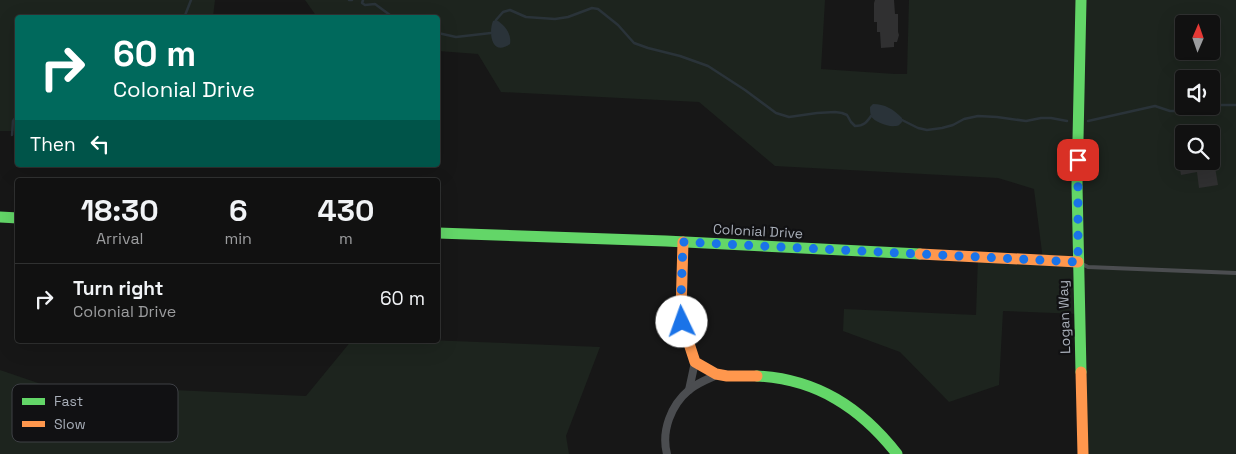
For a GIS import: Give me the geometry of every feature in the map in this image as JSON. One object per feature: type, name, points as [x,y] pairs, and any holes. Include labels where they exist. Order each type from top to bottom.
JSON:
[{"type":"street","name":"Logan Way","points":[[1081,0],[1077,178],[1083,454]]},
{"type":"street","points":[[0,218],[15,218]]},
{"type":"street","name":"Colonial Drive","points":[[440,232],[1078,262]]},
{"type":"street","points":[[683,242],[681,312],[682,322],[695,362],[689,390]]},
{"type":"street","points":[[695,362],[717,375],[780,378],[820,390],[834,397],[867,420],[897,454]]},
{"type":"street","points":[[666,454],[665,434],[668,421],[677,405],[689,390],[717,375]]},
{"type":"lane","points":[[1078,262],[1088,267],[1236,273]]},
{"type":"shaded area","points":[[0,0],[215,0],[213,15],[15,15],[15,131],[0,131]]},
{"type":"shaded area","points":[[305,0],[825,0],[821,69],[907,74],[909,0],[1236,0],[1236,454],[1083,454],[1079,314],[1003,311],[999,385],[949,402],[900,352],[843,331],[844,309],[976,315],[978,257],[1043,260],[1034,189],[998,178],[775,166],[699,102],[501,92],[478,54],[440,51],[440,15],[316,15]]},
{"type":"shaded area","points":[[496,20],[502,24],[510,37],[510,44],[499,48],[495,46],[491,37],[493,21]]},
{"type":"shaded area","points":[[873,104],[885,106],[892,110],[902,118],[902,122],[898,126],[889,126],[875,120],[870,112],[870,107]]},
{"type":"shaded area","points":[[440,340],[600,347],[566,436],[569,454],[0,454],[0,370],[41,384],[12,384],[12,442],[178,442],[178,390],[306,396],[350,343],[440,343]]},
{"type":"building","points":[[875,0],[894,0],[895,14],[898,14],[899,35],[897,42],[894,42],[894,47],[881,48],[880,32],[877,32],[877,22],[874,22]]},
{"type":"building","points":[[1180,170],[1216,170],[1218,185],[1199,188],[1197,172],[1181,175]]},
{"type":"waterway","points":[[185,15],[191,0]]},
{"type":"waterway","points":[[363,0],[362,3],[365,5],[375,4],[390,15]]},
{"type":"waterway","points":[[496,20],[503,12],[510,10],[526,17],[555,19],[568,17],[592,8],[598,9],[618,25],[634,43],[708,66],[776,113],[789,117],[817,113],[842,113],[847,115],[855,126],[865,123],[871,116]]},
{"type":"waterway","points":[[440,33],[456,37],[491,33]]},
{"type":"waterway","points":[[1220,105],[1236,105]]},
{"type":"waterway","points":[[1088,121],[1155,106],[1175,111]]},
{"type":"waterway","points":[[902,120],[927,130],[953,125],[964,119],[978,116],[1026,121],[1041,118],[1067,121]]},
{"type":"waterway","points":[[12,135],[15,118]]},
{"type":"traffic: fast","points":[[1081,0],[1077,185],[1081,372]]},
{"type":"traffic: fast","points":[[0,217],[15,218]]},
{"type":"traffic: fast","points":[[440,233],[666,241],[920,254]]},
{"type":"traffic: fast","points":[[757,376],[779,378],[799,383],[836,399],[868,423],[897,454]]},
{"type":"traffic: slow","points":[[683,242],[681,312],[682,322],[695,362],[716,374],[757,376]]},
{"type":"traffic: slow","points":[[920,254],[1078,262]]},
{"type":"traffic: slow","points":[[1081,372],[1083,454]]},
{"type":"route","points":[[682,322],[683,242],[1078,262],[1078,160]]}]
